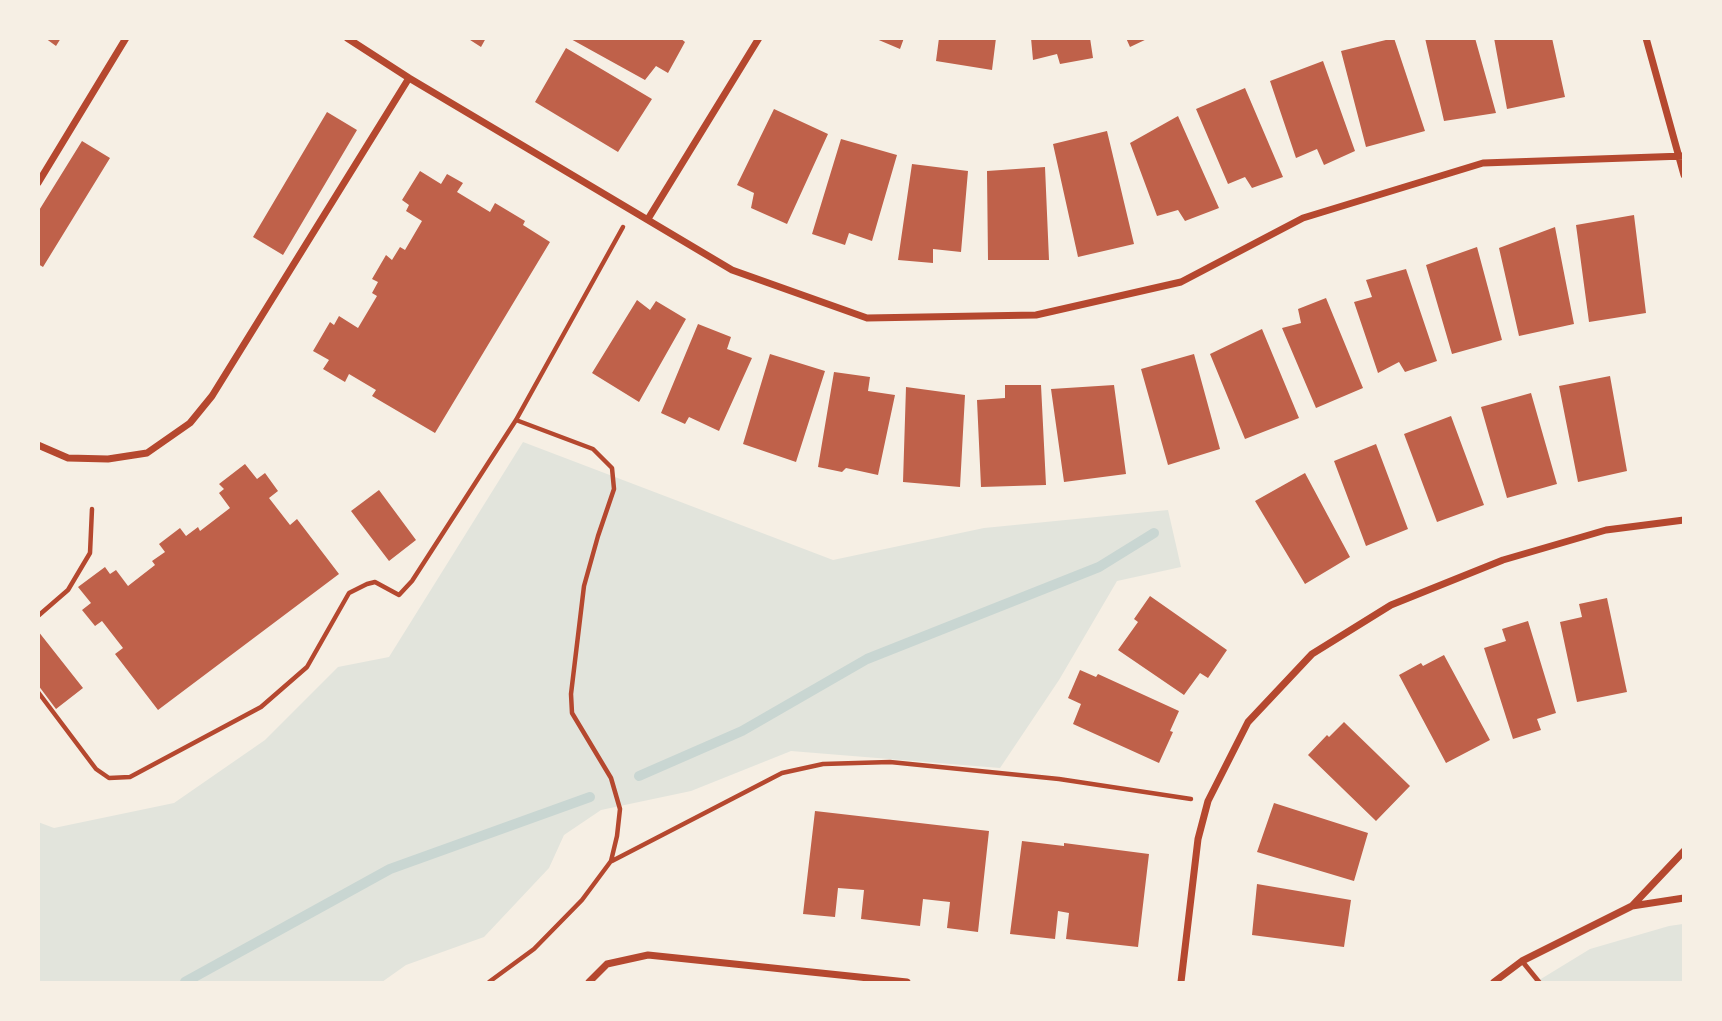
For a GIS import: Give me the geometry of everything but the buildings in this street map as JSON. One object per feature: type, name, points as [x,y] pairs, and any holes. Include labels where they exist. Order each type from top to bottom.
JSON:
[{"type":"street","points":[[38,183],[125,38]]},
{"type":"street","points":[[347,38],[732,270],[867,318],[1036,314],[1181,282],[1303,218],[1483,163],[1681,156]]},
{"type":"street","points":[[648,219],[759,38]]},
{"type":"street","points":[[1646,38],[1681,156],[1684,175]]},
{"type":"street","points":[[38,445],[68,458],[108,459],[147,453],[190,423],[212,396],[410,78]]},
{"type":"street","points":[[1181,982],[1198,839],[1208,801],[1248,722],[1312,654],[1391,606],[1503,560],[1606,530],[1684,520]]},
{"type":"street","points":[[1632,906],[1684,851]]},
{"type":"street","points":[[1494,982],[1522,961],[1632,906],[1684,898]]},
{"type":"street","points":[[589,982],[607,964],[648,955],[907,982]]},
{"type":"lane","points":[[1522,961],[1539,982]]},
{"type":"path","points":[[38,692],[96,769],[108,778],[130,777],[261,707],[307,667],[349,593],[375,582],[399,595],[412,581],[516,420],[632,211]]},
{"type":"path","points":[[489,982],[534,949],[582,900],[611,861],[620,809],[611,778],[572,713],[570,694],[584,586],[614,489],[612,468],[593,449],[516,420]]},
{"type":"path","points":[[38,616],[68,590],[90,553],[92,509]]},
{"type":"path","points":[[611,861],[782,773],[823,764],[890,762],[1059,779],[1208,801]]},
{"type":"shaded area","points":[[523,442],[833,560],[984,528],[1168,510],[1181,567],[1117,581],[1059,680],[1000,768],[791,751],[691,791],[601,810],[564,835],[549,868],[484,937],[406,965],[382,982],[39,982],[38,822],[54,828],[174,803],[265,740],[338,667],[389,657]]},
{"type":"shaded area","points":[[1683,924],[1683,982],[1536,982],[1590,949]]},
{"type":"waterway","points":[[639,776],[742,731],[867,659],[1099,567],[1154,533]]},
{"type":"waterway","points":[[185,982],[390,869],[590,797]]}]
